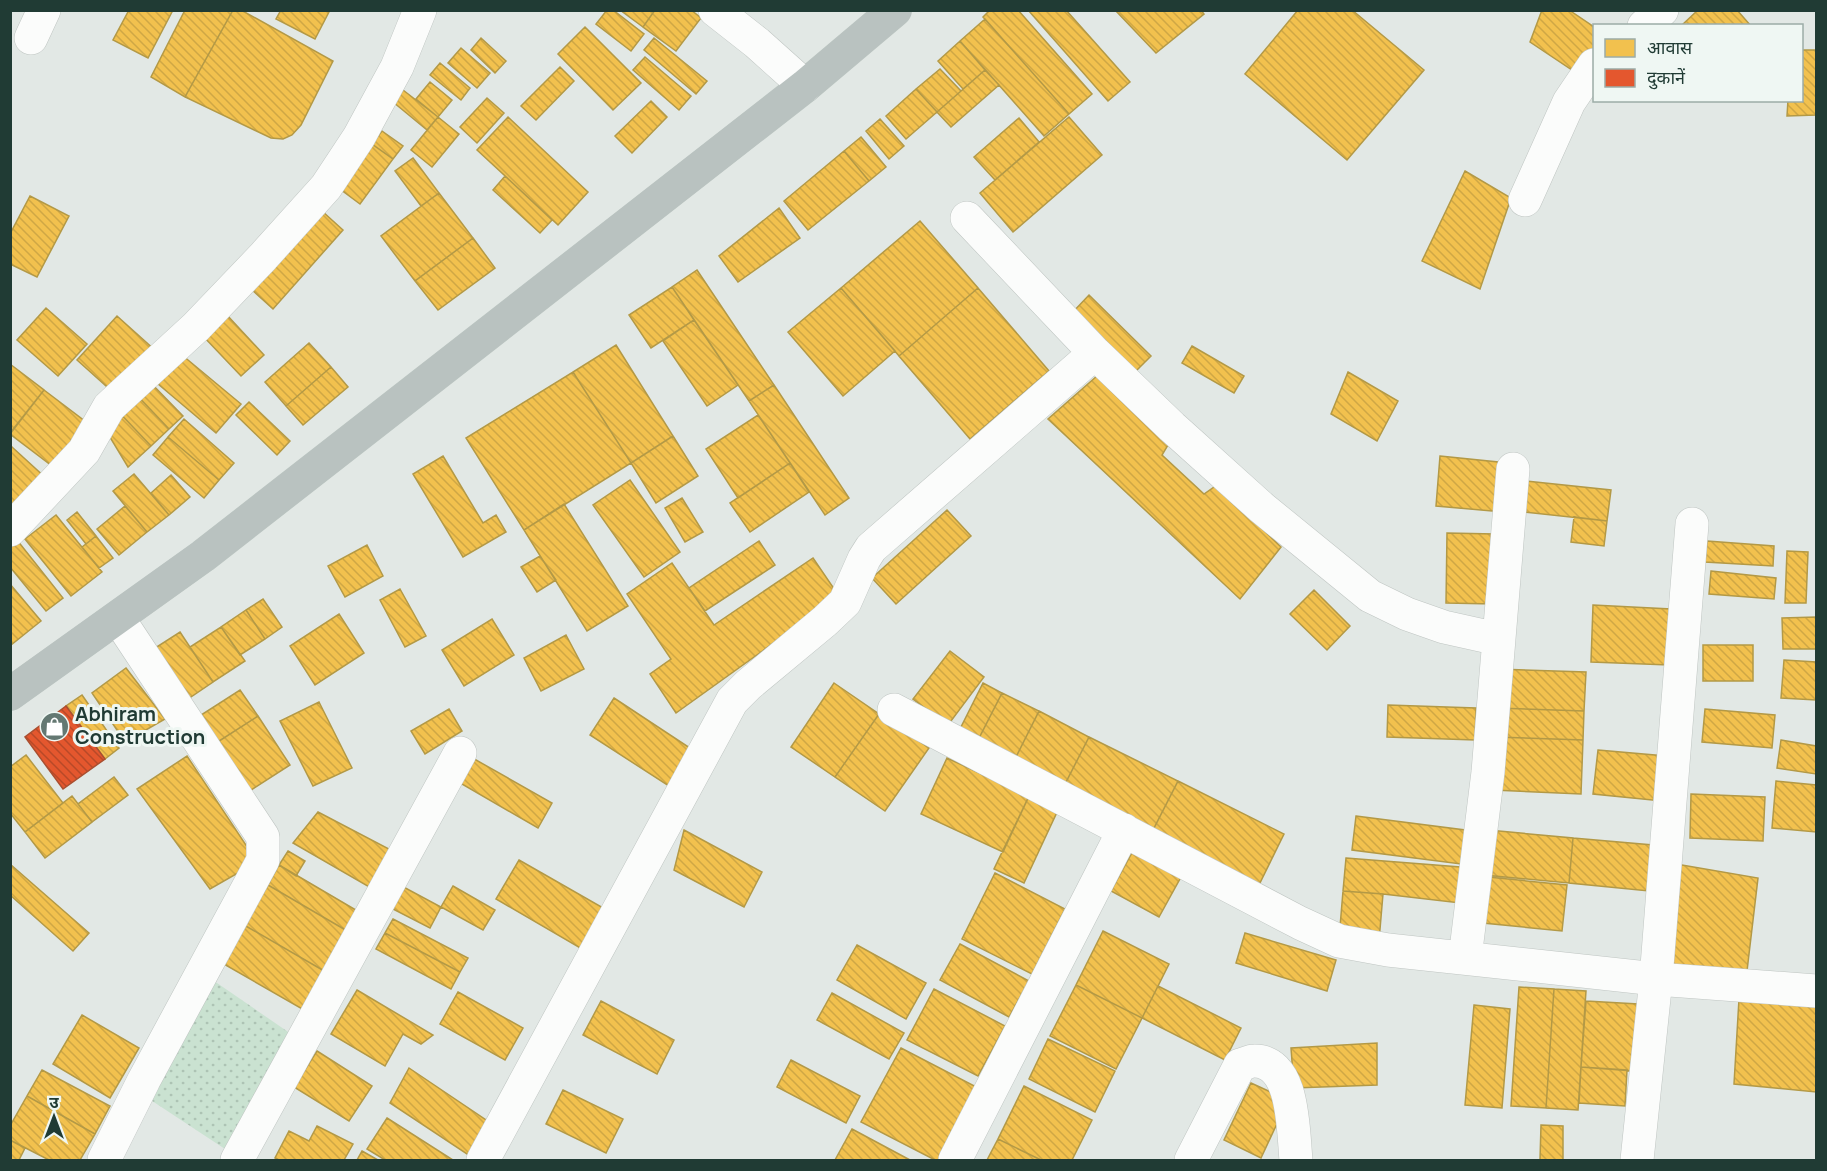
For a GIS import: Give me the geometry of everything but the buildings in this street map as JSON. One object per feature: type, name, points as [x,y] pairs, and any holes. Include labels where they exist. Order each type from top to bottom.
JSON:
[{"type":"highway","points":[[14,684],[118,618],[202,556],[805,86],[895,10]]},
{"type":"street","points":[[10,530],[84,451],[109,407],[196,327],[326,188],[359,137],[397,67],[420,10]]},
{"type":"street","points":[[715,10],[757,43],[805,86]]},
{"type":"street","points":[[1646,24],[1662,10]]},
{"type":"street","points":[[1526,200],[1569,102],[1593,66]]},
{"type":"street","points":[[967,218],[1095,353],[1172,427],[1262,508],[1370,597],[1407,614],[1444,627],[1498,639]]},
{"type":"street","points":[[483,1161],[732,701],[845,602],[871,548],[1095,353]]},
{"type":"street","points":[[1465,958],[1488,772],[1513,469]]},
{"type":"street","points":[[1637,1161],[1656,979],[1692,524]]},
{"type":"street","points":[[104,1161],[144,1080],[263,860],[263,837],[118,618]]},
{"type":"street","points":[[894,710],[1300,923],[1339,941],[1388,950],[1656,979],[1816,991]]},
{"type":"street","points":[[237,1161],[460,753]]},
{"type":"street","points":[[955,1161],[1124,830]]},
{"type":"street","points":[[1191,1161],[1240,1065],[1253,1060],[1268,1064],[1279,1074],[1288,1092],[1296,1161]]},
{"type":"green space","points":[[201,972],[294,1036],[225,1149],[134,1089]]},
{"type":"place","name":"Abhiram Construction","points":[[54,726]]}]
